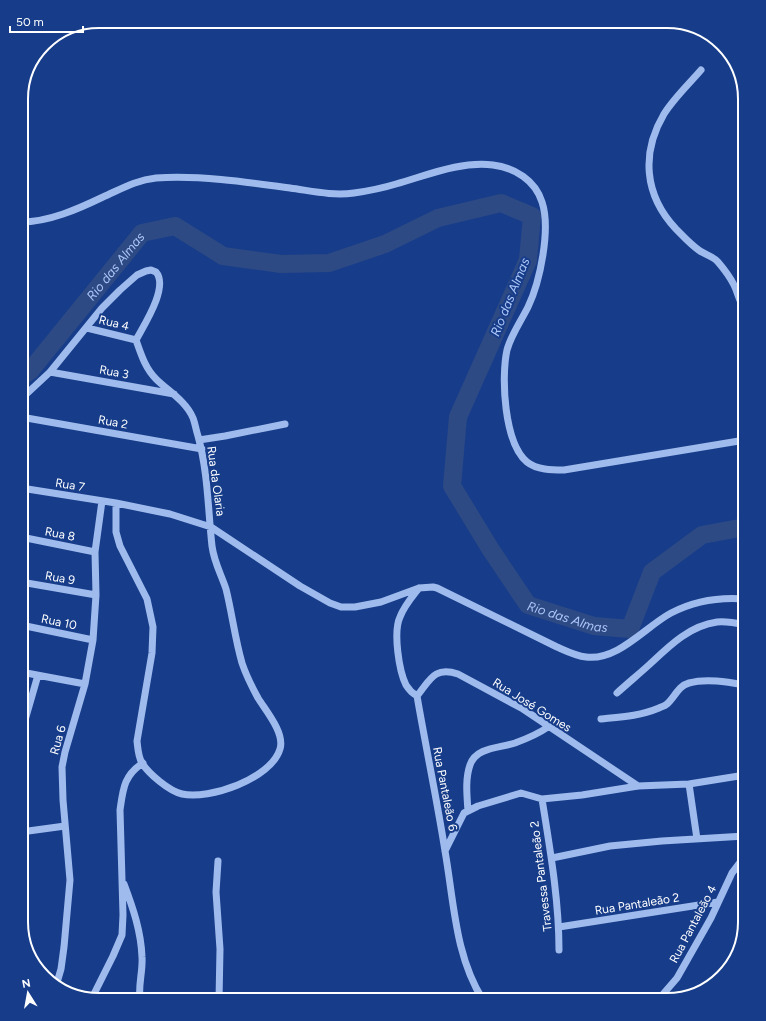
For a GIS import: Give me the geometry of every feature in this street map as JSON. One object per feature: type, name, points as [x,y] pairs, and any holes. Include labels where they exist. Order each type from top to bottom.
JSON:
[{"type":"street","points":[[701,70],[665,113],[653,138],[650,149],[650,174],[655,196],[664,216],[692,244],[717,261],[733,284],[738,298]]},
{"type":"street","points":[[28,222],[50,219],[133,183],[156,178],[195,178],[220,180],[303,190],[321,194],[336,194],[354,193],[394,184],[449,168],[475,163],[496,165],[520,174],[532,182],[543,205],[545,227],[542,263],[538,280],[533,295],[508,347],[505,361],[505,391],[510,433],[518,451],[528,463],[546,470],[564,470],[738,441]]},
{"type":"street","points":[[28,392],[50,372],[102,308],[137,275],[151,270],[159,275],[160,282],[154,307],[136,340]]},
{"type":"street","name":"Rua 4","points":[[87,328],[136,340]]},
{"type":"street","name":"Rua da Olaria","points":[[136,340],[146,366],[156,379],[174,394],[193,417],[202,449],[215,562],[225,588],[242,665],[257,696],[277,729],[280,748],[275,760],[259,774],[248,781],[231,788],[199,794],[180,794],[170,789],[162,783],[143,763]]},
{"type":"street","name":"Rua 3","points":[[50,372],[174,394]]},
{"type":"street","name":"Rua 2","points":[[28,418],[202,449]]},
{"type":"street","points":[[199,440],[284,424]]},
{"type":"street","name":"Rua 7","points":[[28,489],[116,503],[170,514],[211,526],[300,586],[330,603],[341,607],[355,608],[381,602],[419,588]]},
{"type":"street","name":"Rua 6","points":[[56,978],[64,947],[70,880],[62,767],[85,684],[93,640],[96,595],[95,552],[102,501]]},
{"type":"street","points":[[95,993],[122,935],[123,915],[120,810],[123,791],[129,775],[143,763],[139,756],[138,741],[152,653],[153,627],[147,599],[120,546],[116,532],[116,503]]},
{"type":"street","name":"Rua 8","points":[[28,538],[95,552]]},
{"type":"street","name":"Rua 9","points":[[28,583],[96,595]]},
{"type":"street","points":[[419,588],[432,587],[444,590],[557,647],[586,657],[602,656],[616,650],[634,640],[669,614],[686,606],[721,599],[738,599]]},
{"type":"street","name":"Rua Pantaleão 6","points":[[419,588],[400,617],[397,631],[400,663],[404,679],[409,690],[417,696],[460,942],[465,962],[480,993]]},
{"type":"street","points":[[617,693],[660,653],[683,635],[698,628],[718,622],[738,624]]},
{"type":"street","name":"Rua 10","points":[[28,626],[93,640]]},
{"type":"street","name":"Rua José Gomes","points":[[417,696],[433,676],[439,672],[458,674],[522,710],[596,757],[638,786]]},
{"type":"street","points":[[28,673],[85,684]]},
{"type":"street","points":[[28,707],[38,675]]},
{"type":"street","points":[[601,719],[626,717],[647,713],[666,704],[680,688],[687,683],[725,682],[738,684]]},
{"type":"street","points":[[468,811],[468,777],[472,760],[485,750],[514,743],[542,732],[548,727]]},
{"type":"street","points":[[445,851],[462,816],[468,811],[522,793],[542,799],[582,795],[638,786],[689,784],[738,776]]},
{"type":"street","points":[[689,784],[697,839]]},
{"type":"street","name":"Travessa Pantaleão 2","points":[[542,799],[552,858],[559,927],[559,950]]},
{"type":"street","points":[[28,831],[65,826]]},
{"type":"street","points":[[552,858],[610,846],[738,836]]},
{"type":"street","points":[[218,862],[216,892],[220,949],[219,993]]},
{"type":"street","name":"Rua Pantaleão 4","points":[[664,993],[677,978],[711,918],[732,872],[738,865]]},
{"type":"street","points":[[122,879],[135,914],[141,943],[142,968],[139,993]]},
{"type":"street","name":"Rua Pantaleão 2","points":[[559,927],[718,902]]},
{"type":"waterway","name":"Rio das Almas","points":[[28,372],[142,233],[175,226],[223,256],[281,264],[329,263],[385,244],[438,218],[501,203],[532,216],[528,260],[458,417],[452,486],[491,550],[528,605],[594,626],[630,629],[652,572],[702,535],[738,528]]}]
